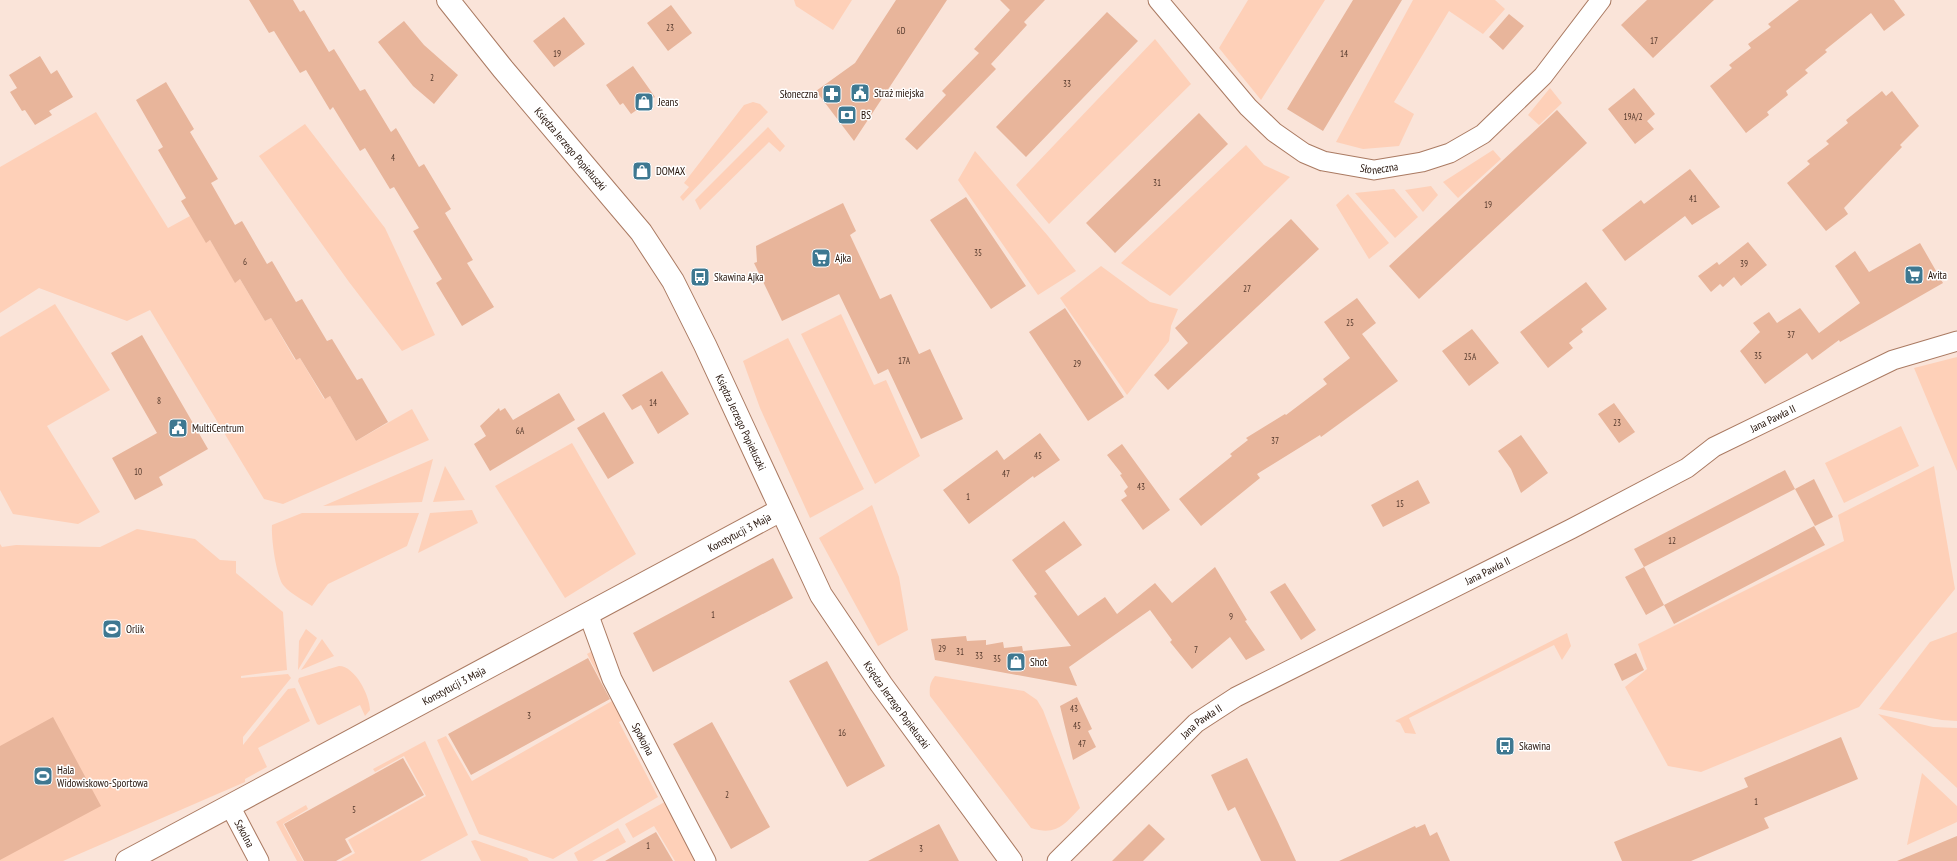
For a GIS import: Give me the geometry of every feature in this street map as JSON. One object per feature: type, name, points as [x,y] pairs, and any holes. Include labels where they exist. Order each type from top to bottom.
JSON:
[{"type":"street","name":"Księdza Jerzego Popiełuszki","points":[[448,0],[502,69],[641,232],[673,281],[705,345],[808,569],[826,601],[881,684],[1011,861]]},
{"type":"street","name":"Słoneczna","points":[[1158,0],[1248,107],[1274,132],[1304,153],[1323,161],[1374,170],[1422,162],[1450,152],[1483,134],[1543,76],[1601,0]]},
{"type":"street","name":"Jana Pawła II","points":[[1057,861],[1196,723],[1236,697],[1653,486],[1687,468],[1714,447],[1893,360],[1957,341]]},
{"type":"street","name":"Konstytucji 3 Maja","points":[[127,861],[780,510]]},
{"type":"street","name":"Spokojna","points":[[588,613],[612,679],[706,861]]},
{"type":"street","name":"Szkolna","points":[[230,806],[259,861]]},
{"type":"shaded area","points":[[794,0],[852,0],[833,30],[796,6]]},
{"type":"shaded area","points":[[1248,0],[1325,0],[1261,100],[1219,48]]},
{"type":"shaded area","points":[[1413,0],[1495,0],[1505,9],[1483,34],[1449,11],[1394,102],[1414,114],[1399,146],[1363,149],[1336,142]]},
{"type":"shaded area","points":[[1155,39],[1191,84],[1049,224],[1016,185]]},
{"type":"shaded area","points":[[1550,88],[1562,103],[1539,125],[1528,115]]},
{"type":"shaded area","points":[[753,102],[760,104],[768,112],[683,201],[680,197],[689,187],[684,183],[744,105]]},
{"type":"shaded area","points":[[96,112],[168,228],[190,216],[206,242],[210,240],[235,282],[240,279],[265,321],[271,318],[295,360],[300,358],[324,399],[330,396],[356,441],[412,409],[429,440],[283,504],[264,499],[150,310],[127,321],[39,288],[0,313],[0,167]]},
{"type":"shaded area","points":[[305,124],[385,228],[435,335],[402,351],[349,282],[259,156]]},
{"type":"shaded area","points":[[768,127],[785,146],[780,152],[769,142],[700,210],[695,200]]},
{"type":"shaded area","points":[[1246,145],[1264,165],[1290,177],[1170,296],[1121,263]]},
{"type":"shaded area","points":[[1493,150],[1501,159],[1458,198],[1443,182]]},
{"type":"shaded area","points":[[975,151],[1076,271],[1038,295],[958,180]]},
{"type":"shaded area","points":[[1431,186],[1438,195],[1423,212],[1405,190]]},
{"type":"shaded area","points":[[1394,189],[1418,217],[1395,238],[1355,193]]},
{"type":"shaded area","points":[[1348,194],[1389,243],[1369,259],[1336,205]]},
{"type":"shaded area","points":[[1101,266],[1150,302],[1178,309],[1171,326],[1169,341],[1127,395],[1060,298]]},
{"type":"shaded area","points":[[55,304],[110,390],[47,426],[100,512],[78,524],[13,514],[0,490],[0,337]]},
{"type":"shaded area","points":[[841,314],[874,385],[886,380],[920,456],[875,484],[801,334]]},
{"type":"shaded area","points":[[788,338],[864,489],[810,518],[760,408],[743,361]]},
{"type":"shaded area","points":[[1957,357],[1957,471],[1914,368]]},
{"type":"shaded area","points":[[1901,426],[1919,466],[1844,503],[1825,463]]},
{"type":"shaded area","points":[[572,443],[636,554],[565,598],[495,486]]},
{"type":"shaded area","points":[[433,459],[422,502],[323,506]]},
{"type":"shaded area","points":[[445,466],[465,500],[433,502]]},
{"type":"shaded area","points":[[1934,466],[1955,589],[1859,707],[1701,772],[1668,766],[1625,687],[1647,669],[1638,644],[1844,541],[1838,515]]},
{"type":"shaded area","points":[[872,505],[899,577],[908,630],[878,646],[819,538]]},
{"type":"shaded area","points":[[472,510],[478,523],[418,553],[430,513]]},
{"type":"shaded area","points":[[302,513],[419,513],[407,546],[328,584],[312,606],[287,589],[281,581],[276,566],[272,538],[272,525]]},
{"type":"shaded area","points":[[137,529],[195,539],[220,560],[236,561],[236,573],[283,612],[287,670],[241,676],[241,678],[288,674],[291,678],[243,737],[243,745],[288,689],[295,688],[310,721],[258,748],[267,767],[245,779],[245,782],[63,861],[0,861],[0,544],[2,547],[16,545],[100,547]]},
{"type":"shaded area","points":[[306,629],[317,638],[298,670],[299,641]]},
{"type":"shaded area","points":[[1957,632],[1957,721],[1942,720],[1879,709],[1930,642]]},
{"type":"shaded area","points":[[1567,633],[1571,646],[1562,660],[1554,645],[1409,718],[1416,734],[1405,733],[1400,723],[1395,721]]},
{"type":"shaded area","points":[[322,639],[334,656],[301,670]]},
{"type":"shaded area","points":[[594,650],[635,713],[619,722],[658,797],[553,859],[479,834],[437,740],[446,736],[472,781],[612,701],[587,654]]},
{"type":"shaded area","points":[[339,666],[345,667],[356,676],[367,697],[370,710],[365,716],[360,705],[319,725],[317,724],[298,681],[299,678]]},
{"type":"shaded area","points":[[935,676],[1024,691],[1037,700],[1043,710],[1080,808],[1064,824],[1053,830],[1047,831],[1031,828],[930,696],[930,685]]},
{"type":"shaded area","points":[[1878,714],[1933,727],[1957,728],[1957,788]]},
{"type":"shaded area","points":[[425,741],[468,835],[420,861],[341,861],[355,853],[348,840],[426,796],[404,756],[375,772],[373,769]]},
{"type":"shaded area","points":[[1922,773],[1957,806],[1957,822],[1907,845]]},
{"type":"shaded area","points":[[679,794],[713,861],[675,861],[654,826],[633,838],[625,824]]},
{"type":"shaded area","points":[[306,805],[308,809],[283,824],[303,861],[297,861],[276,822]]},
{"type":"shaded area","points":[[618,828],[626,842],[592,861],[578,861],[574,853]]},
{"type":"shaded area","points":[[475,840],[527,858],[529,861],[481,861],[471,841]]},
{"type":"building","points":[[249,0],[293,0],[300,12],[304,10],[329,52],[334,49],[360,91],[365,89],[391,132],[396,128],[419,167],[424,164],[451,209],[445,213],[473,260],[467,263],[494,307],[462,326],[436,283],[442,279],[413,231],[419,228],[394,187],[390,189],[365,148],[360,151],[333,107],[330,110],[306,70],[300,73],[274,31],[269,33]]},
{"type":"building","points":[[896,0],[947,0],[854,141],[816,91],[855,63]]},
{"type":"building","points":[[1000,0],[1045,0],[1024,22],[1027,25],[991,64],[996,69],[917,150],[905,139],[946,95],[942,91],[979,53],[974,49],[1010,10]]},
{"type":"building","points":[[1353,0],[1402,0],[1323,131],[1287,109]]},
{"type":"building","points":[[1647,0],[1714,0],[1653,58],[1621,25]]},
{"type":"building","points":[[1799,0],[1894,0],[1905,15],[1884,31],[1871,13],[1825,50],[1827,52],[1805,70],[1808,73],[1786,91],[1788,95],[1767,112],[1769,115],[1746,133],[1710,86],[1732,68],[1729,65],[1751,48],[1748,44],[1771,27],[1768,24]]},
{"type":"building","points":[[671,5],[692,33],[668,51],[647,23]]},
{"type":"building","points":[[1107,12],[1138,41],[1026,157],[996,127]]},
{"type":"building","points":[[1509,14],[1524,26],[1503,50],[1489,37]]},
{"type":"building","points":[[564,17],[585,44],[554,67],[533,41]]},
{"type":"building","points":[[404,21],[424,45],[458,75],[434,104],[413,86],[378,42]]},
{"type":"building","points":[[40,56],[51,74],[57,70],[73,97],[49,111],[52,115],[35,125],[25,110],[22,111],[10,92],[17,88],[9,75]]},
{"type":"building","points":[[633,66],[655,97],[631,114],[623,103],[620,105],[606,85]]},
{"type":"building","points":[[166,82],[194,129],[190,132],[218,179],[211,183],[235,225],[242,221],[267,264],[272,261],[296,302],[302,299],[327,341],[332,339],[357,380],[362,378],[388,422],[356,441],[330,396],[325,399],[300,358],[296,360],[271,318],[265,321],[240,279],[235,283],[210,240],[206,243],[181,201],[186,198],[158,150],[163,147],[136,100]]},
{"type":"building","points":[[1634,88],[1655,114],[1647,121],[1654,129],[1635,144],[1608,109]]},
{"type":"building","points":[[1882,91],[1886,96],[1892,91],[1919,126],[1900,145],[1902,147],[1844,208],[1848,214],[1826,231],[1787,183],[1810,164],[1807,161],[1829,144],[1826,141],[1848,123],[1846,120]]},
{"type":"building","points":[[1557,110],[1587,143],[1419,299],[1389,266]]},
{"type":"building","points":[[1199,113],[1228,144],[1115,253],[1086,223]]},
{"type":"building","points":[[1690,169],[1720,207],[1692,225],[1685,216],[1625,261],[1602,230],[1641,200],[1644,204]]},
{"type":"building","points":[[966,197],[1026,286],[991,309],[930,220]]},
{"type":"building","points":[[843,203],[856,231],[850,235],[880,299],[891,294],[919,354],[930,349],[963,419],[921,439],[888,369],[878,374],[839,294],[782,321],[754,263],[757,262],[756,246]]},
{"type":"building","points":[[1291,219],[1319,249],[1168,390],[1154,375],[1188,343],[1175,328]]},
{"type":"building","points":[[1748,242],[1767,265],[1741,286],[1734,277],[1723,287],[1720,284],[1711,292],[1698,276],[1717,262],[1719,265]]},
{"type":"building","points":[[1920,243],[1943,283],[1840,342],[1839,340],[1812,360],[1807,353],[1765,384],[1740,351],[1760,332],[1753,323],[1769,312],[1777,323],[1800,308],[1819,333],[1860,303],[1835,266],[1855,251],[1869,272]]},
{"type":"building","points":[[1586,282],[1607,309],[1581,329],[1583,332],[1569,343],[1573,348],[1548,368],[1520,332]]},
{"type":"building","points":[[1357,298],[1376,323],[1362,334],[1398,381],[1321,437],[1320,435],[1257,474],[1260,478],[1201,526],[1179,499],[1232,456],[1230,454],[1248,440],[1246,438],[1285,414],[1286,415],[1327,384],[1323,379],[1350,358],[1324,322]]},
{"type":"building","points":[[1065,308],[1124,397],[1088,421],[1029,332]]},
{"type":"building","points":[[1472,329],[1499,363],[1469,386],[1442,351]]},
{"type":"building","points":[[142,335],[208,449],[159,477],[163,485],[135,500],[112,458],[157,433],[111,353]]},
{"type":"building","points":[[662,371],[689,414],[658,434],[641,405],[632,410],[622,395]]},
{"type":"building","points":[[559,393],[575,420],[490,471],[474,444],[486,436],[480,426],[499,408],[500,411],[505,408],[513,420]]},
{"type":"building","points":[[1614,403],[1635,432],[1619,443],[1598,414]]},
{"type":"building","points":[[604,412],[634,463],[608,479],[577,428]]},
{"type":"building","points":[[1040,433],[1060,460],[1034,478],[1033,476],[969,524],[943,490],[997,450],[1004,460]]},
{"type":"building","points":[[1521,435],[1548,473],[1521,493],[1511,469],[1498,451]]},
{"type":"building","points":[[1122,444],[1170,510],[1143,530],[1121,500],[1127,496],[1124,491],[1128,487],[1120,475],[1122,474],[1107,455]]},
{"type":"building","points":[[1785,470],[1795,489],[1644,567],[1634,549]]},
{"type":"building","points":[[1814,479],[1833,517],[1815,526],[1795,489]]},
{"type":"building","points":[[1418,480],[1430,503],[1383,527],[1371,505]]},
{"type":"building","points":[[1064,521],[1082,545],[1045,571],[1078,616],[1105,597],[1117,614],[1155,583],[1172,603],[1215,567],[1247,620],[1245,621],[1265,650],[1246,660],[1230,637],[1192,669],[1170,642],[1172,640],[1150,610],[1069,667],[1077,686],[935,660],[931,639],[966,636],[967,641],[986,640],[986,645],[1003,642],[1004,648],[1022,646],[1023,651],[1071,646],[1034,596],[1037,594],[1012,560]]},
{"type":"building","points":[[1814,526],[1825,545],[1674,624],[1664,605]]},
{"type":"building","points":[[773,558],[793,598],[653,672],[633,633]]},
{"type":"building","points":[[1644,567],[1664,605],[1646,615],[1625,577]]},
{"type":"building","points":[[1285,583],[1316,630],[1301,640],[1270,592]]},
{"type":"building","points":[[1636,653],[1644,670],[1622,681],[1614,664]]},
{"type":"building","points":[[588,658],[610,699],[471,775],[448,734]]},
{"type":"building","points":[[827,661],[885,766],[847,787],[789,681]]},
{"type":"building","points":[[1077,697],[1092,729],[1088,731],[1096,747],[1073,760],[1060,706]]},
{"type":"building","name":"Hala Widowiskowo-Sportowa","points":[[53,717],[101,806],[0,860],[0,746]]},
{"type":"building","points":[[712,722],[770,827],[731,849],[673,744]]},
{"type":"building","points":[[1841,737],[1858,779],[1764,818],[1769,828],[1691,861],[1622,861],[1614,842],[1748,787],[1744,778]]},
{"type":"building","points":[[403,758],[424,795],[345,839],[352,852],[336,861],[304,861],[284,824]]},
{"type":"building","points":[[1247,758],[1296,861],[1261,861],[1235,807],[1228,811],[1211,775]]},
{"type":"building","points":[[939,824],[959,861],[868,861],[912,838]]},
{"type":"building","points":[[1149,824],[1165,839],[1143,861],[1112,861]]},
{"type":"building","points":[[1425,824],[1430,836],[1437,832],[1450,861],[1339,861],[1415,826],[1416,828]]},
{"type":"building","points":[[656,832],[673,861],[605,861]]},
{"type":"building","points":[[1957,836],[1957,861],[1897,861]]},
{"type":"place","name":"Straż miejska","points":[[860,93]]},
{"type":"place","name":"Słoneczna","points":[[832,94]]},
{"type":"place","name":"Jeans","points":[[644,102]]},
{"type":"place","name":"BS","points":[[847,115]]},
{"type":"place","name":"DOMAX","points":[[642,171]]},
{"type":"place","name":"Ajka","points":[[821,258]]},
{"type":"place","name":"Avita","points":[[1914,275]]},
{"type":"place","name":"Skawina Ajka","points":[[700,277]]},
{"type":"place","name":"MultiCentrum","points":[[178,428]]},
{"type":"place","name":"Orlik","points":[[112,629]]},
{"type":"place","name":"Shot","points":[[1016,662]]},
{"type":"place","name":"Skawina","points":[[1505,746]]},
{"type":"place","name":"Hala Widowiskowo-Sportowa","points":[[43,776]]}]
